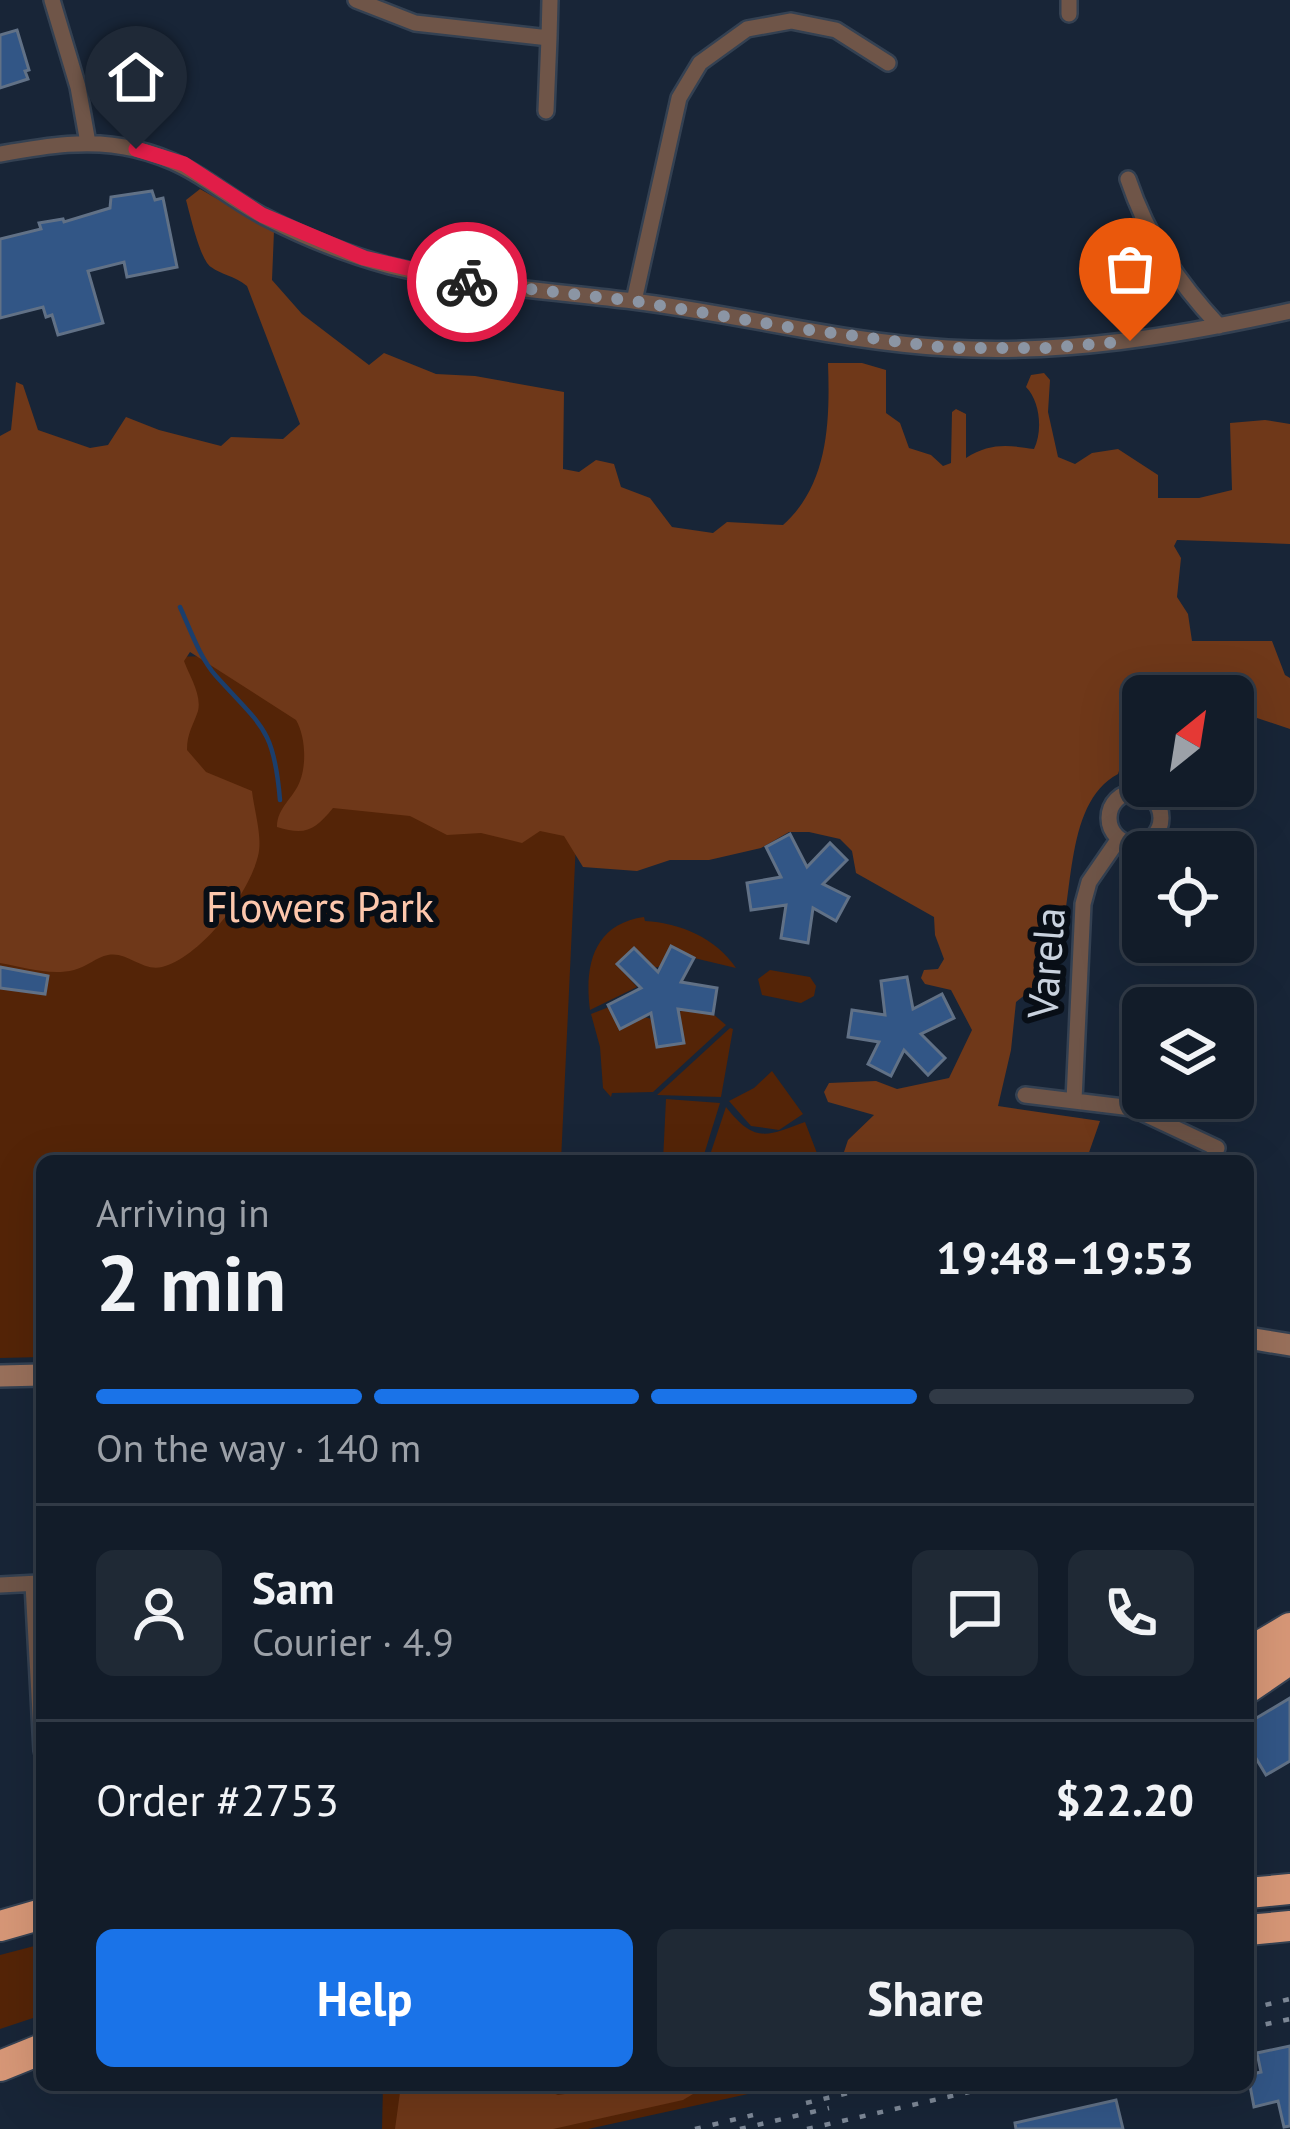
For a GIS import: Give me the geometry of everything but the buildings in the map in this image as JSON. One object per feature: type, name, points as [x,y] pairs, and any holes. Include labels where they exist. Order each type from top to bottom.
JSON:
[{"type":"highway","points":[[1254,1649],[1290,1628]]},
{"type":"highway","points":[[1254,1684],[1290,1659]]},
{"type":"highway","points":[[1254,1892],[1290,1889]]},
{"type":"highway","points":[[0,1926],[36,1916]]},
{"type":"highway","points":[[1254,1929],[1290,1926]]},
{"type":"highway","points":[[0,2066],[36,2051]]},
{"type":"street","points":[[52,0],[78,87],[88,143]]},
{"type":"street","points":[[356,0],[416,23],[549,38]]},
{"type":"street","points":[[546,111],[550,0]]},
{"type":"street","points":[[634,301],[675,111],[700,63],[747,28],[790,21],[836,30],[888,63]]},
{"type":"street","points":[[0,154],[88,143],[136,149],[184,164],[262,215],[390,266],[478,284],[634,301],[947,348],[1091,346],[1290,311]]},
{"type":"street","points":[[1128,179],[1170,271],[1219,326]]},
{"type":"street","name":"Varela","points":[[1074,1100],[1083,904],[1089,882],[1118,840]]},
{"type":"street","points":[[1025,1095],[1146,1113],[1217,1148],[1213,1155]]},
{"type":"street","points":[[1254,1339],[1290,1345]]},
{"type":"street","points":[[0,1376],[36,1375]]},
{"type":"street","points":[[0,1586],[36,1583]]},
{"type":"green space","name":"Flowers Park","points":[[0,536],[85,658],[585,651],[561,1155],[36,1155],[36,1357],[0,1358]]},
{"type":"green space","points":[[644,917],[696,934],[736,968],[694,958],[671,946],[664,966],[652,968],[634,948],[617,965],[637,987],[590,1010],[589,977],[596,949],[614,928]]},
{"type":"green space","points":[[770,970],[810,977],[816,986],[814,996],[801,1003],[762,995],[758,979]]},
{"type":"green space","points":[[609,1007],[655,1020],[657,1047],[683,1043],[676,1016],[685,1007],[713,1014],[726,1025],[653,1092],[612,1093],[611,1097],[603,1088],[600,1047],[591,1014]]},
{"type":"green space","points":[[730,1028],[721,1097],[657,1095]]},
{"type":"green space","points":[[772,1071],[803,1114],[779,1130],[751,1126],[729,1101],[754,1088]]},
{"type":"green space","points":[[666,1099],[720,1103],[704,1155],[663,1155]]},
{"type":"green space","points":[[726,1107],[745,1127],[762,1134],[805,1122],[818,1155],[710,1155]]},
{"type":"green space","points":[[36,1946],[36,2017],[0,2029],[0,1955]]},
{"type":"green space","points":[[383,2091],[762,2091],[588,2129],[382,2129]]},
{"type":"shaded area","points":[[200,189],[274,231],[272,280],[302,314],[369,365],[384,353],[436,374],[564,392],[563,469],[579,472],[596,460],[614,464],[621,487],[650,498],[672,527],[713,533],[727,522],[783,525],[810,490],[824,450],[828,363],[862,363],[886,370],[886,413],[900,423],[909,448],[931,455],[943,466],[951,463],[952,412],[956,409],[966,414],[966,458],[999,446],[1034,449],[1039,416],[1026,387],[1031,375],[1044,373],[1050,380],[1048,412],[1058,457],[1075,464],[1092,453],[1118,449],[1158,475],[1158,498],[1199,498],[1232,490],[1230,423],[1290,424],[1290,544],[1177,540],[1174,546],[1181,558],[1177,597],[1188,614],[1192,641],[1272,641],[1290,678],[1290,729],[1254,717],[1254,675],[1122,675],[1118,774],[1100,788],[1087,808],[1054,961],[1043,979],[1016,1002],[998,1106],[1100,1121],[1088,1155],[843,1155],[848,1140],[874,1115],[828,1102],[824,1092],[829,1083],[876,1081],[897,1089],[949,1078],[972,1030],[951,990],[925,984],[921,978],[924,970],[938,969],[944,959],[934,917],[856,873],[852,851],[840,839],[789,832],[761,848],[709,860],[670,860],[637,871],[583,867],[564,836],[540,831],[522,843],[481,833],[447,835],[410,816],[333,808],[309,829],[277,827],[302,774],[299,726],[190,652],[184,661],[199,705],[187,750],[206,772],[252,791],[259,849],[245,888],[207,938],[162,967],[115,955],[65,972],[0,963],[0,436],[11,430],[16,382],[23,385],[38,430],[90,448],[108,445],[126,417],[221,446],[231,437],[283,439],[300,424],[247,286],[211,267],[186,200]]},
{"type":"shaded area","points":[[400,2091],[548,2091],[558,2095],[698,2091],[683,2100],[553,2129],[395,2129]]},
{"type":"waterway","points":[[180,607],[210,669],[263,730],[274,757],[280,800]]},
{"type":"railway","points":[[1254,2008],[1290,1999]]},
{"type":"railway","points":[[1254,2027],[1290,2019]]},
{"type":"railway","points":[[806,2103],[857,2091]]},
{"type":"railway","points":[[807,2129],[974,2091]]},
{"type":"railway","points":[[740,2129],[829,2108]]},
{"type":"railway","points":[[695,2129],[753,2115]]},
{"type":"way so far","points":[[467,282],[634,301],[947,348],[1048,348],[1130,341]]},
{"type":"route","points":[[136,149],[184,164],[262,215],[364,258],[467,282]]}]
